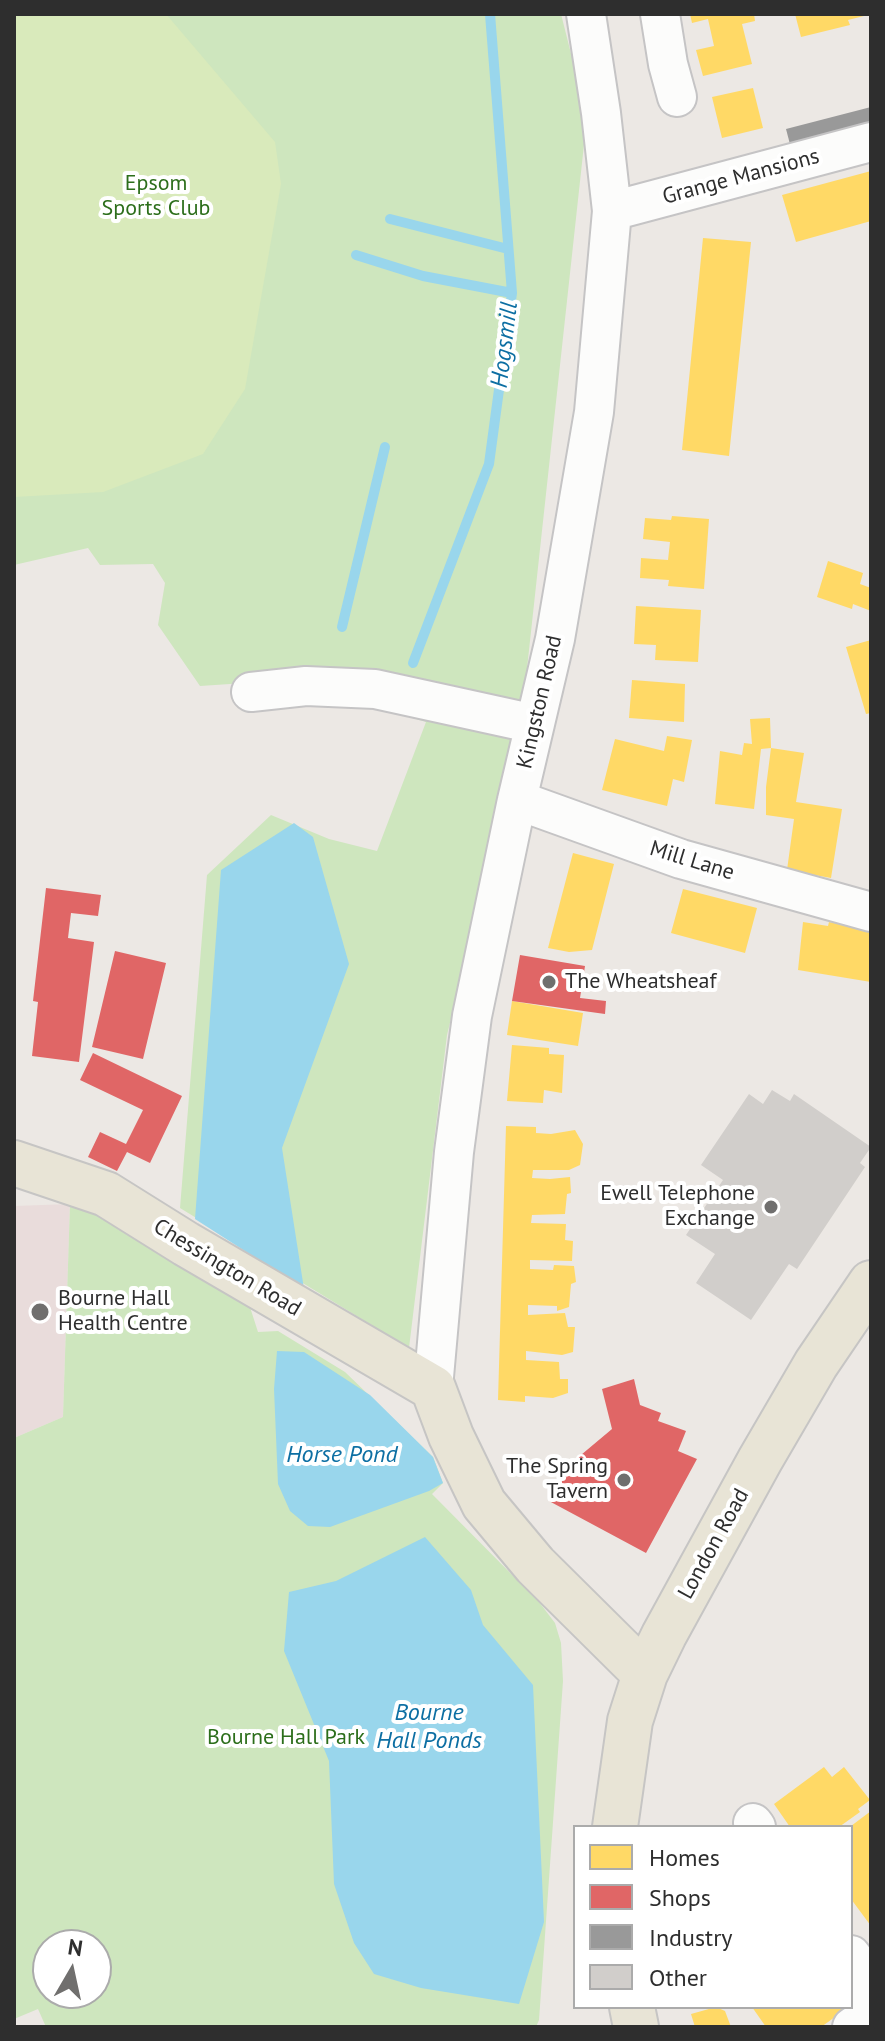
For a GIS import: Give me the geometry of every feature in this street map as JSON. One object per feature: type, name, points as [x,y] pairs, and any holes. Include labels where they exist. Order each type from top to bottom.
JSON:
[{"type":"main road","name":"Chessington Road","points":[[17,1170],[106,1194],[433,1388]]},
{"type":"main road","name":"London Road","points":[[615,1825],[630,1721],[645,1674],[784,1419],[816,1364],[871,1283]]},
{"type":"main road","points":[[433,1388],[451,1436],[484,1504],[535,1565],[645,1674]]},
{"type":"street","name":"Kingston Road","points":[[433,1388],[454,1152],[470,1031],[517,800],[555,639],[594,412],[612,211],[586,14]]},
{"type":"street","points":[[660,14],[677,97]]},
{"type":"street","name":"Grange Mansions","points":[[612,211],[871,142]]},
{"type":"street","points":[[251,692],[306,686],[375,689],[535,724]]},
{"type":"street","name":"Mill Lane","points":[[517,800],[681,859],[871,912]]},
{"type":"street","points":[[853,1958],[867,1976],[871,1991]]},
{"type":"street","points":[[852,2027],[861,2021],[871,2002]]},
{"type":"shaded area","name":"Bourne Hall Health Centre","points":[[70,1204],[63,1417],[14,1438],[14,1206]]},
{"type":"green space","points":[[14,14],[561,14],[587,117],[519,742],[447,1035],[409,1348],[180,1208],[207,875],[271,815],[329,839],[377,851],[426,722],[290,680],[200,686],[158,625],[165,583],[153,564],[100,565],[88,548],[14,565]]},
{"type":"green space","name":"Epsom Sports Club","points":[[14,14],[166,14],[275,142],[281,184],[245,389],[203,454],[103,492],[14,497]]},
{"type":"green space","name":"Bourne Hall Park","points":[[70,1204],[136,1225],[249,1304],[258,1332],[278,1331],[345,1372],[433,1457],[443,1483],[432,1494],[539,1602],[555,1623],[561,1643],[563,1681],[539,2020],[536,2027],[46,2027],[38,2009],[14,2019],[14,1438],[63,1417]]},
{"type":"water","points":[[294,823],[313,837],[349,964],[282,1148],[304,1289],[195,1219],[221,870]]},
{"type":"water","name":"Horse Pond","points":[[277,1351],[304,1352],[370,1395],[433,1457],[443,1483],[330,1527],[308,1526],[290,1511],[278,1484],[274,1389]]},
{"type":"water","name":"Bourne Hall Ponds","points":[[425,1537],[471,1590],[483,1625],[533,1685],[544,1922],[519,2004],[421,1988],[374,1974],[354,1943],[334,1884],[329,1761],[284,1651],[289,1592],[336,1581]]},
{"type":"building: Homes","points":[[690,14],[754,14],[755,21],[742,24],[752,64],[703,76],[696,50],[714,46],[708,19],[692,23]]},
{"type":"building: Homes","points":[[795,14],[868,15],[848,20],[850,25],[801,37]]},
{"type":"building: Homes","points":[[753,88],[763,128],[722,138],[712,97]]},
{"type":"building: Homes","points":[[871,171],[871,221],[796,242],[782,195]]},
{"type":"building: Homes","points":[[703,238],[751,242],[729,456],[682,450]]},
{"type":"building: Homes","points":[[672,516],[709,519],[704,589],[668,586],[669,580],[640,578],[641,558],[668,560],[670,542],[643,539],[645,518],[671,520]]},
{"type":"building: Homes","points":[[828,561],[863,573],[860,584],[871,588],[871,611],[853,604],[852,609],[817,597]]},
{"type":"building: Homes","points":[[636,606],[701,610],[698,662],[655,660],[656,645],[634,644]]},
{"type":"building: Homes","points":[[871,640],[871,713],[866,714],[846,647]]},
{"type":"building: Homes","points":[[632,680],[685,684],[684,722],[629,718]]},
{"type":"building: Homes","points":[[770,718],[771,748],[761,749],[754,809],[715,804],[720,751],[742,755],[744,743],[752,744],[750,719]]},
{"type":"building: Homes","points":[[667,736],[692,740],[684,782],[673,779],[667,806],[602,790],[615,739],[664,751]]},
{"type":"building: Homes","points":[[771,748],[804,753],[796,802],[842,809],[831,878],[787,870],[794,819],[766,815]]},
{"type":"building: Homes","points":[[573,853],[614,864],[592,950],[569,952],[548,948]]},
{"type":"building: Homes","points":[[683,889],[757,908],[745,953],[671,933]]},
{"type":"building: Homes","points":[[803,922],[828,926],[829,922],[871,930],[871,982],[798,970]]},
{"type":"building: Homes","points":[[512,1001],[583,1013],[578,1046],[507,1035]]},
{"type":"building: Homes","points":[[512,1045],[549,1048],[549,1054],[564,1055],[562,1093],[544,1090],[543,1103],[507,1101]]},
{"type":"building: Homes","points":[[506,1126],[536,1127],[536,1133],[551,1134],[575,1130],[583,1144],[580,1165],[569,1170],[533,1170],[532,1178],[570,1177],[571,1193],[567,1194],[565,1214],[532,1215],[531,1223],[566,1224],[565,1240],[573,1241],[572,1261],[530,1260],[530,1269],[553,1270],[554,1265],[574,1266],[576,1282],[571,1284],[569,1307],[557,1311],[557,1306],[528,1305],[528,1315],[565,1313],[568,1327],[575,1327],[573,1352],[562,1355],[526,1351],[526,1360],[559,1362],[560,1379],[568,1379],[568,1393],[553,1398],[525,1396],[525,1402],[498,1400]]},
{"type":"building: Homes","points":[[824,1767],[832,1777],[844,1767],[870,1800],[842,1825],[789,1825],[774,1804]]},
{"type":"building: Homes","points":[[871,1811],[871,1926],[853,1902],[852,1825]]},
{"type":"building: Homes","points":[[720,2009],[725,2011],[731,2027],[695,2027],[691,2014]]},
{"type":"building: Homes","points":[[753,2009],[846,2009],[821,2027],[766,2027]]},
{"type":"building: Shops","points":[[46,888],[101,895],[98,916],[71,913],[68,938],[94,942],[79,1062],[32,1056],[38,1002],[33,1001]]},
{"type":"building: Shops","points":[[115,951],[166,963],[143,1059],[92,1047]]},
{"type":"building: Shops","name":"The Wheatsheaf","points":[[520,955],[585,966],[580,998],[606,1001],[605,1014],[512,1001]]},
{"type":"building: Shops","points":[[93,1053],[182,1096],[150,1163],[127,1152],[117,1171],[88,1157],[100,1132],[126,1144],[143,1110],[80,1080]]},
{"type":"building: Shops","name":"The Spring Tavern","points":[[634,1379],[640,1405],[661,1413],[658,1421],[686,1431],[678,1451],[697,1459],[646,1553],[549,1501],[575,1460],[612,1429],[602,1389]]},
{"type":"building: Industry","points":[[871,107],[871,131],[792,152],[786,129]]},
{"type":"building: Other","name":"Ewell Telephone Exchange","points":[[772,1090],[790,1101],[794,1094],[871,1147],[860,1163],[865,1167],[797,1269],[789,1264],[751,1320],[696,1283],[715,1254],[686,1235],[723,1180],[701,1165],[749,1094],[763,1104]]},
{"type":"waterway","name":"Hogsmill","points":[[413,663],[489,464],[512,293],[490,14]]},
{"type":"waterway","points":[[390,219],[508,249]]},
{"type":"waterway","points":[[356,255],[423,276],[512,293]]},
{"type":"waterway","points":[[342,627],[385,447]]},
{"type":"place","name":"The Wheatsheaf","points":[[549,982]]},
{"type":"place","name":"Ewell Telephone Exchange","points":[[771,1207]]},
{"type":"place","name":"Bourne Hall Health Centre","points":[[40,1312]]},
{"type":"place","name":"The Spring Tavern","points":[[624,1480]]}]
